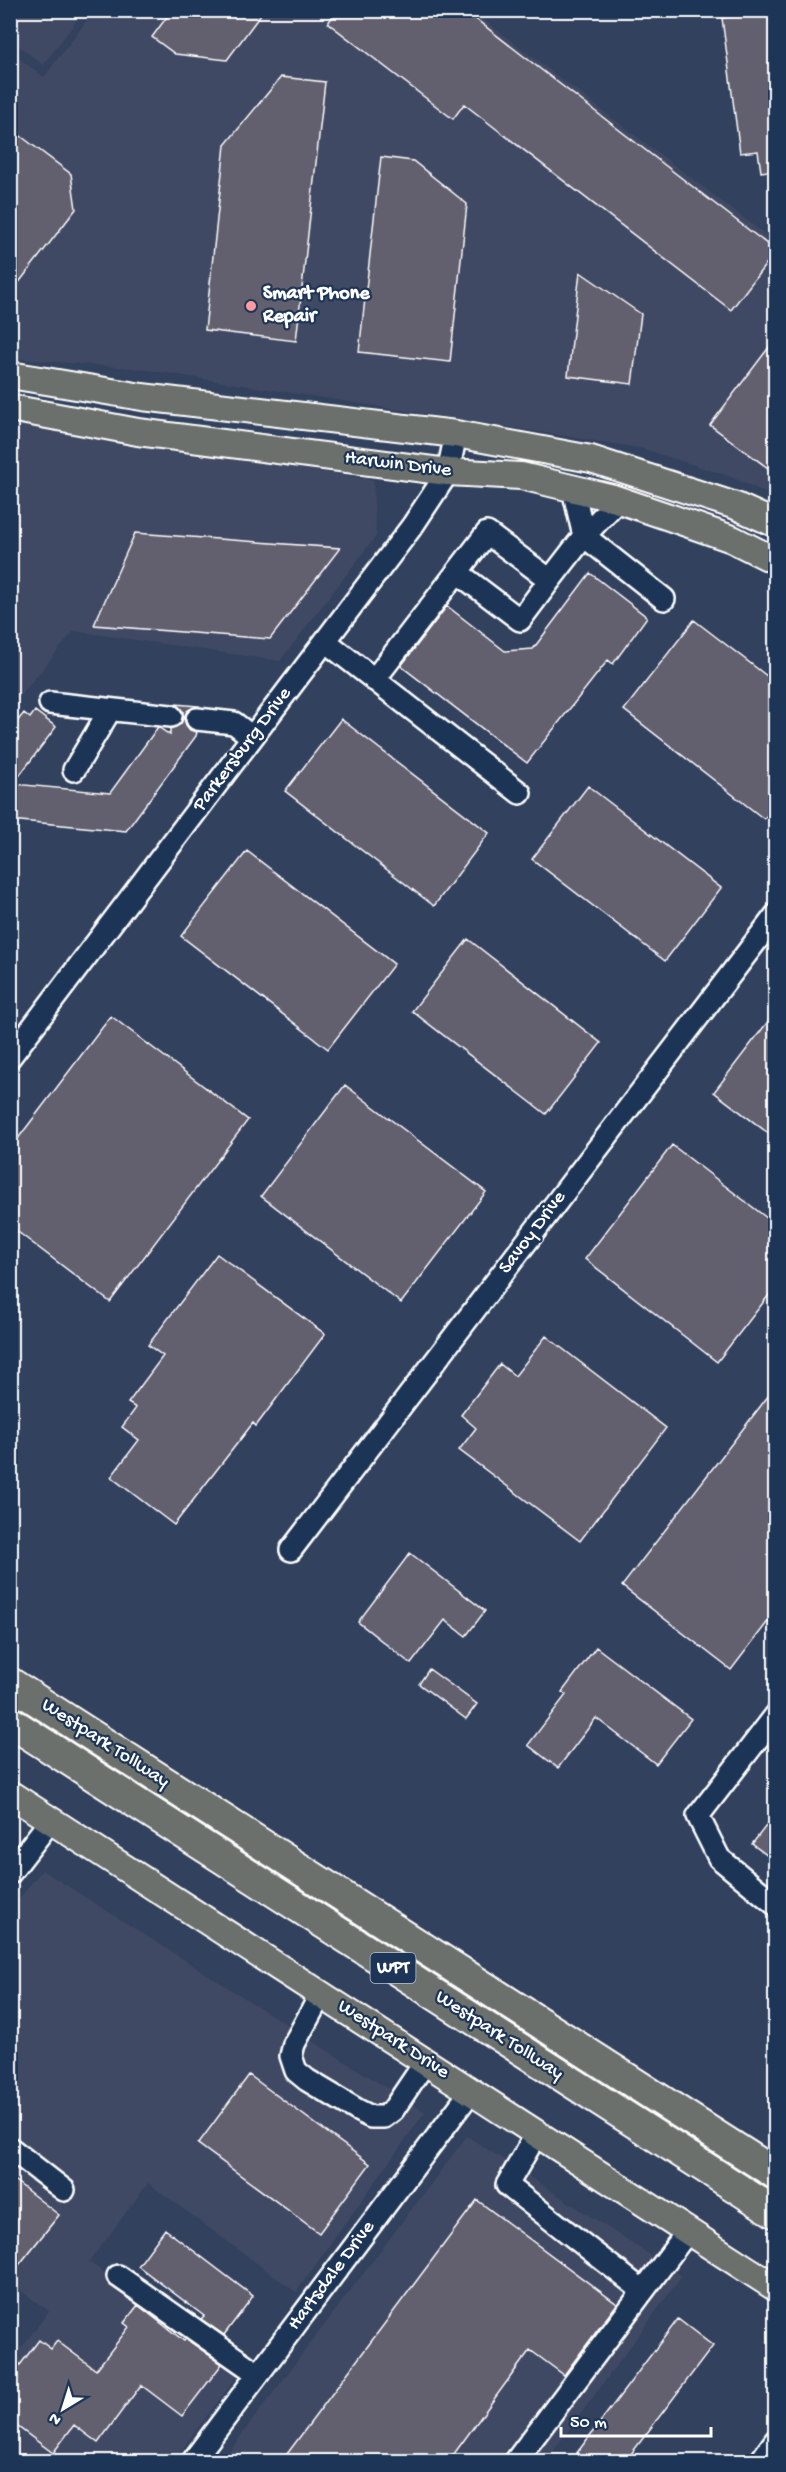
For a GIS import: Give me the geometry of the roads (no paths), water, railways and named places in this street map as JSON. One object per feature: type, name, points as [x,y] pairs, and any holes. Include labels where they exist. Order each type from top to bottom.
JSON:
[{"type":"highway","name":"Westpark Tollway","points":[[10,1683],[776,2174]]},
{"type":"highway","name":"Westpark Tollway","points":[[10,1722],[776,2213]]},
{"type":"main road","name":"Harwin Drive","points":[[10,375],[142,397],[456,434],[591,459],[736,506],[776,524]]},
{"type":"main road","points":[[138,432],[142,397]]},
{"type":"main road","name":"Harwin Drive","points":[[10,408],[138,432],[448,472],[521,476],[618,500],[732,539],[776,561]]},
{"type":"main road","points":[[732,539],[736,506]]},
{"type":"main road","name":"Westpark Drive","points":[[10,1794],[776,2288]]},
{"type":"street","name":"Parkersburg Drive","points":[[10,1057],[413,525],[448,472],[456,434]]},
{"type":"street","points":[[573,489],[584,536],[664,599]]},
{"type":"street","points":[[457,572],[520,620],[584,536],[618,500]]},
{"type":"street","points":[[374,680],[487,532],[550,580]]},
{"type":"street","points":[[325,641],[520,793]]},
{"type":"street","points":[[50,704],[171,716]]},
{"type":"street","points":[[74,770],[110,710]]},
{"type":"street","points":[[197,719],[234,723],[252,737]]},
{"type":"street","name":"Savoy Drive","points":[[291,1550],[776,915]]},
{"type":"street","points":[[776,1715],[698,1816],[719,1858],[776,1905]]},
{"type":"street","points":[[10,1873],[51,1820]]},
{"type":"street","points":[[321,1994],[294,2044],[291,2056],[296,2071],[307,2080],[371,2117],[384,2117],[393,2110],[426,2061]]},
{"type":"street","name":"Hartsdale Drive","points":[[192,2462],[472,2090]]},
{"type":"street","points":[[537,2133],[507,2185],[643,2291]]},
{"type":"street","points":[[10,2148],[64,2190]]},
{"type":"street","points":[[515,2462],[688,2231]]},
{"type":"street","points":[[118,2276],[258,2374]]},
{"type":"street","points":[[760,2462],[776,2440]]},
{"type":"place","name":"Smart Phone Repair","points":[[251,306]]}]
